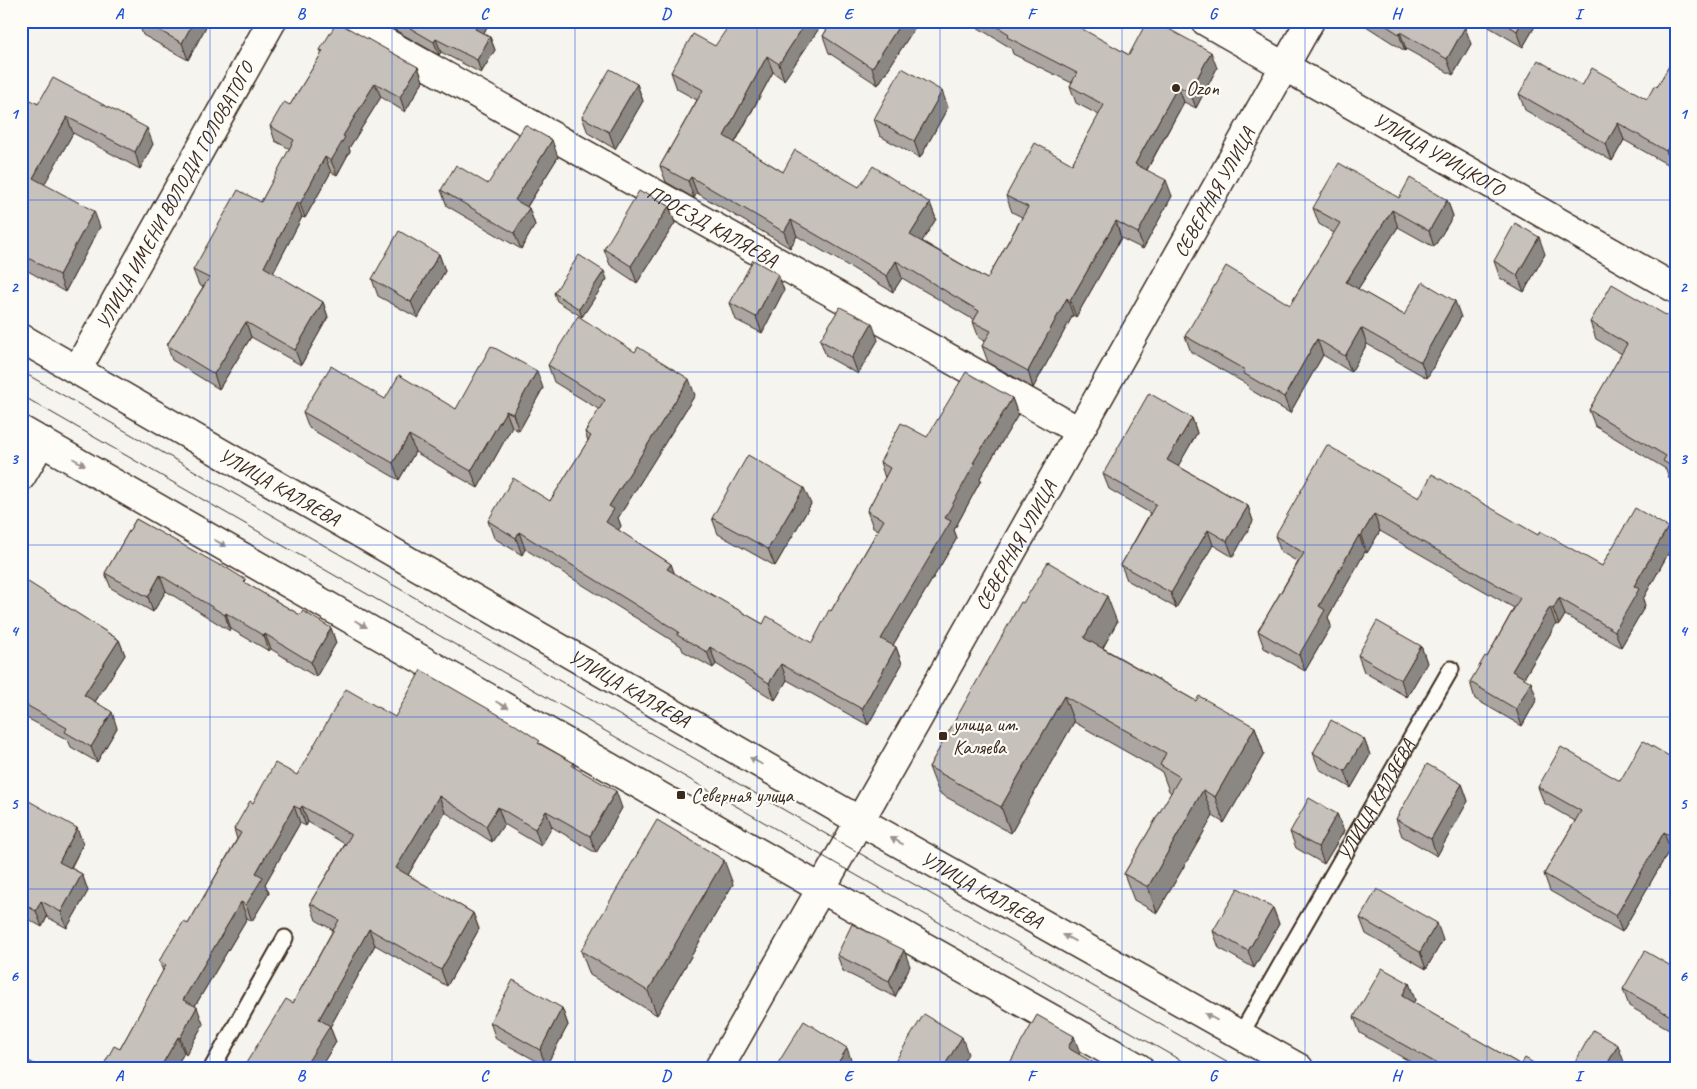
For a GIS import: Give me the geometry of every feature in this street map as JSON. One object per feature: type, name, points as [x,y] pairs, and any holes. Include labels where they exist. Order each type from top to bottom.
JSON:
[{"type":"street","name":"УЛИЦА ИМЕНИ ВОЛОДИ ГОЛОВАТОГО","points":[[77,370],[272,21]]},
{"type":"street","name":"ПРОЕЗД КАЛЯЕВА","points":[[347,21],[1079,431]]},
{"type":"street","name":"УЛИЦА УРИЦКОГО","points":[[1205,21],[1675,286]]},
{"type":"street","name":"СЕВЕРНАЯ УЛИЦА","points":[[719,1068],[1310,21]]},
{"type":"street","name":"УЛИЦА КАЛЯЕВА","points":[[21,338],[860,821],[1299,1068]]},
{"type":"street","points":[[21,477],[32,436],[1138,1068]]},
{"type":"lane","name":"УЛИЦА КАЛЯЕВА","points":[[1241,1034],[1452,670]]},
{"type":"lane","points":[[212,1068],[285,938]]},
{"type":"building","points":[[142,21],[194,21],[182,43]]},
{"type":"building","points":[[398,21],[479,21],[475,29],[490,37],[477,60],[436,39],[434,42]]},
{"type":"building","points":[[732,21],[807,21],[779,64],[767,56],[724,136],[783,172],[795,150],[859,187],[873,166],[930,203],[910,235],[987,279],[1028,207],[1006,196],[1035,143],[1072,164],[1104,105],[1070,86],[1077,73],[1007,37],[1009,34],[988,21],[1068,21],[1129,55],[1147,21],[1154,21],[1211,52],[1190,92],[1178,86],[1135,164],[1166,180],[1138,233],[1116,221],[1070,301],[1067,298],[1028,371],[982,346],[991,331],[973,322],[979,311],[896,261],[887,276],[791,220],[784,232],[691,177],[688,181],[660,166],[703,90],[671,72],[693,34],[715,46]]},
{"type":"building","points":[[832,21],[902,21],[872,68],[823,36]]},
{"type":"building","points":[[1379,21],[1454,21],[1465,27],[1447,59],[1400,32],[1399,34]]},
{"type":"building","points":[[1501,21],[1522,21],[1517,31]]},
{"type":"building","points":[[337,22],[418,67],[400,97],[375,83],[343,136],[345,137],[331,161],[325,157],[300,204],[297,202],[264,267],[323,302],[295,350],[246,322],[214,374],[167,345],[209,278],[193,270],[238,190],[261,202],[294,140],[270,126],[284,102],[290,105],[323,51],[320,50]]},
{"type":"building","points":[[1676,54],[1676,134],[1666,151],[1618,123],[1606,144],[1519,94],[1538,60],[1582,86],[1592,68],[1647,99],[1655,85],[1657,87]]},
{"type":"building","points":[[902,68],[942,91],[914,141],[874,119]]},
{"type":"building","points":[[610,69],[637,84],[609,132],[582,117]]},
{"type":"building","points":[[53,78],[147,128],[135,152],[67,117],[33,178],[94,211],[59,275],[21,254],[21,95],[38,104]]},
{"type":"building","points":[[525,125],[552,140],[515,200],[529,208],[514,233],[441,190],[456,165],[488,184]]},
{"type":"building","points":[[1339,163],[1399,198],[1410,178],[1447,200],[1429,231],[1392,210],[1346,282],[1404,315],[1423,282],[1455,301],[1421,362],[1361,328],[1345,356],[1317,339],[1284,397],[1243,373],[1245,370],[1185,336],[1226,266],[1290,305],[1340,223],[1313,208]]},
{"type":"building","points":[[639,191],[644,194],[645,192],[669,206],[631,266],[604,249]]},
{"type":"building","points":[[1515,223],[1539,237],[1517,275],[1494,261]]},
{"type":"building","points":[[399,231],[439,254],[411,302],[372,279]]},
{"type":"building","points":[[579,255],[604,271],[579,309],[554,293]]},
{"type":"building","points":[[753,260],[778,274],[756,317],[730,303]]},
{"type":"building","points":[[1612,284],[1676,321],[1676,469],[1663,461],[1666,456],[1589,410],[1627,344],[1590,322]]},
{"type":"building","points":[[840,307],[872,323],[852,358],[820,340]]},
{"type":"building","points":[[578,316],[635,352],[638,347],[689,379],[609,506],[614,509],[606,522],[671,564],[667,569],[763,624],[767,616],[812,643],[829,610],[831,611],[884,520],[867,511],[890,468],[880,462],[901,423],[927,437],[966,372],[1012,398],[973,463],[975,463],[945,518],[951,521],[881,639],[896,647],[862,709],[781,664],[769,683],[710,647],[707,652],[677,635],[679,632],[519,532],[516,538],[488,521],[513,478],[550,501],[591,436],[585,432],[605,400],[548,365]]},
{"type":"building","points":[[491,346],[537,371],[513,414],[506,411],[471,471],[409,435],[393,463],[303,412],[331,366],[385,399],[399,375],[456,409]]},
{"type":"building","points":[[1149,393],[1192,418],[1167,460],[1248,506],[1227,541],[1208,530],[1171,593],[1121,565],[1156,504],[1103,474]]},
{"type":"building","points":[[1327,445],[1419,498],[1432,474],[1538,535],[1540,531],[1602,566],[1635,508],[1668,527],[1634,586],[1639,589],[1615,631],[1559,598],[1553,609],[1550,607],[1512,671],[1531,682],[1516,709],[1470,682],[1485,656],[1487,657],[1520,598],[1374,514],[1361,536],[1359,535],[1319,606],[1325,610],[1299,655],[1258,631],[1304,553],[1275,536]]},
{"type":"building","points":[[748,455],[804,488],[768,549],[712,518]]},
{"type":"building","points":[[136,519],[222,565],[246,580],[244,582],[300,615],[303,611],[331,628],[311,662],[265,634],[264,636],[226,613],[225,615],[160,575],[148,597],[105,573]]},
{"type":"building","points":[[1048,562],[1107,596],[1084,638],[1196,701],[1199,696],[1255,727],[1215,797],[1203,790],[1148,887],[1124,874],[1180,777],[1160,765],[1166,753],[1064,696],[1001,807],[929,767],[1021,602],[1023,603]]},
{"type":"building","points":[[21,578],[119,640],[84,695],[112,712],[91,747],[65,732],[67,728],[21,702]]},
{"type":"building","points":[[1377,621],[1421,646],[1401,680],[1358,655]]},
{"type":"building","points":[[421,670],[511,722],[540,741],[538,743],[574,763],[572,766],[616,791],[590,836],[546,811],[535,829],[498,807],[486,826],[439,796],[396,868],[473,913],[441,970],[369,929],[319,1019],[330,1026],[304,1068],[243,1068],[286,999],[293,1003],[339,920],[310,903],[351,835],[302,806],[300,809],[294,806],[256,873],[263,877],[246,905],[241,902],[183,1000],[197,1007],[180,1038],[178,1037],[160,1068],[102,1068],[114,1046],[120,1049],[166,965],[159,961],[184,921],[188,924],[241,833],[234,829],[250,801],[253,803],[275,763],[297,775],[346,689],[395,717]]},
{"type":"building","points":[[1331,720],[1364,739],[1345,771],[1313,753]]},
{"type":"building","points":[[1643,741],[1676,760],[1676,839],[1664,832],[1616,916],[1544,874],[1581,811],[1538,787],[1561,747],[1620,781]]},
{"type":"building","points":[[1427,764],[1462,784],[1431,839],[1396,819]]},
{"type":"building","points":[[1309,798],[1337,814],[1318,847],[1290,832]]},
{"type":"building","points":[[29,801],[77,828],[59,862],[82,874],[61,912],[41,901],[36,911],[21,903],[21,816]]},
{"type":"building","points":[[657,820],[724,860],[648,991],[581,951]]},
{"type":"building","points":[[1238,888],[1273,908],[1248,951],[1213,931]]},
{"type":"building","points":[[1377,889],[1437,923],[1420,952],[1360,918]]},
{"type":"building","points":[[852,924],[904,950],[889,981],[837,955]]},
{"type":"building","points":[[1645,951],[1676,969],[1676,1019],[1623,989]]},
{"type":"building","points":[[1382,968],[1409,983],[1402,996],[1521,1065],[1525,1058],[1542,1068],[1445,1068],[1354,1017]]},
{"type":"building","points":[[513,980],[562,1008],[540,1050],[490,1022]]},
{"type":"building","points":[[924,1014],[962,1037],[943,1068],[896,1068],[893,1065]]},
{"type":"building","points":[[1037,1015],[1074,1036],[1068,1048],[1103,1068],[1007,1068]]},
{"type":"building","points":[[804,1021],[847,1048],[835,1068],[775,1068]]},
{"type":"building","points":[[1593,1030],[1618,1045],[1605,1068],[1572,1068]]},
{"type":"building","points":[[21,1057],[42,1068],[21,1068]]},
{"type":"tram line","points":[[21,371],[1237,1068]]},
{"type":"tram line","points":[[21,395],[1194,1068]]},
{"type":"place","name":"Ozon","points":[[1176,88]]},
{"type":"place","name":"улица им. Каляева","points":[[943,736]]},
{"type":"place","name":"Северная улица","points":[[681,795]]}]
